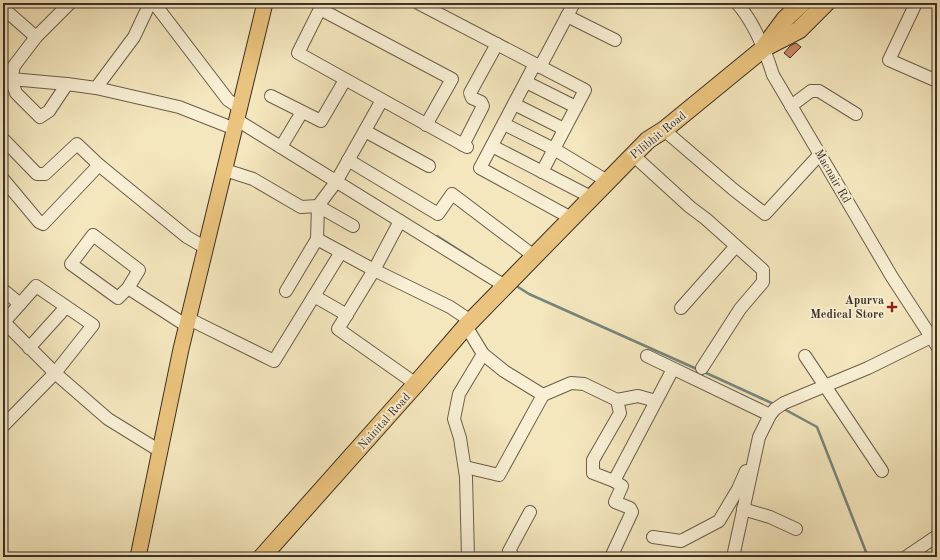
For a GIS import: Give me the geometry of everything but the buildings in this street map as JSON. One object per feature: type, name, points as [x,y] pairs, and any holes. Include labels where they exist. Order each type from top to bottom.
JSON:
[{"type":"highway","points":[[764,48],[785,18],[802,3]]},
{"type":"highway","name":"Pilibhit Road","points":[[507,283],[648,140],[664,130],[764,48],[799,30],[826,3]]},
{"type":"highway","name":"Nainital Road","points":[[262,557],[468,324],[507,283]]},
{"type":"main road","points":[[138,557],[188,323],[265,3]]},
{"type":"street","points":[[6,79],[36,37],[70,3]]},
{"type":"street","points":[[96,88],[134,37],[150,3]]},
{"type":"street","points":[[154,3],[228,100],[237,119]]},
{"type":"street","points":[[418,3],[585,90],[542,172]]},
{"type":"street","points":[[571,218],[480,168],[526,82],[574,3]]},
{"type":"street","name":"Macnair Rd","points":[[737,3],[745,12],[764,48],[773,75],[791,106],[892,277],[935,339]]},
{"type":"street","points":[[916,3],[889,60],[937,82]]},
{"type":"street","points":[[426,124],[452,79],[321,6],[298,53],[465,146],[482,106],[481,102],[472,98],[470,94],[497,44]]},
{"type":"street","points":[[3,8],[36,37]]},
{"type":"street","points":[[567,16],[615,40]]},
{"type":"street","points":[[6,79],[96,88],[237,119],[400,221],[507,283]]},
{"type":"street","points":[[6,79],[16,93],[40,117],[49,111],[67,84]]},
{"type":"street","points":[[271,96],[321,121],[345,80]]},
{"type":"street","points":[[526,82],[576,107]]},
{"type":"street","points":[[791,106],[811,91],[819,91],[856,114]]},
{"type":"street","points":[[286,291],[317,239],[318,206],[336,182],[382,100]]},
{"type":"street","points":[[514,104],[564,129]]},
{"type":"street","points":[[281,147],[302,112]]},
{"type":"street","points":[[504,124],[554,149],[606,181]]},
{"type":"street","points":[[664,130],[734,190],[765,214],[820,154]]},
{"type":"street","points":[[365,131],[429,166]]},
{"type":"street","points":[[3,139],[38,174],[45,174],[77,144],[99,165],[187,237],[206,248]]},
{"type":"street","points":[[492,146],[591,197]]},
{"type":"street","points":[[633,155],[763,270],[763,282],[740,309],[702,368]]},
{"type":"street","points":[[348,160],[438,214],[452,194],[534,256]]},
{"type":"street","points":[[3,179],[39,222],[43,224],[99,165]]},
{"type":"street","points":[[225,170],[253,179],[301,207],[318,206],[353,226]]},
{"type":"street","points":[[400,221],[374,270],[338,329],[416,384]]},
{"type":"street","points":[[93,235],[139,270],[128,288],[118,298],[71,264],[93,235]]},
{"type":"street","points":[[317,239],[374,270],[450,307],[468,324],[483,354],[504,371],[543,395]]},
{"type":"street","points":[[681,308],[736,246]]},
{"type":"street","points":[[128,288],[188,323],[274,361],[341,252]]},
{"type":"street","points":[[3,426],[55,373],[93,325],[36,286],[4,321],[55,373],[108,420],[160,450]]},
{"type":"street","points":[[3,290],[20,304]]},
{"type":"street","points":[[314,296],[347,315]]},
{"type":"street","points":[[29,348],[66,307]]},
{"type":"street","points":[[733,557],[759,437],[776,409],[826,385],[935,339]]},
{"type":"street","points":[[468,557],[466,477],[460,438],[454,419],[459,394],[483,354]]},
{"type":"street","points":[[647,356],[673,369],[776,409]]},
{"type":"street","points":[[805,356],[826,385],[882,471]]},
{"type":"street","points":[[614,481],[673,369]]},
{"type":"street","points":[[465,468],[499,475],[543,395],[571,383],[584,384],[617,400],[638,396],[656,401]]},
{"type":"street","points":[[611,557],[632,512],[630,508],[615,502],[622,486],[614,481],[592,473],[592,460],[620,413],[617,400]]},
{"type":"street","points":[[653,537],[682,540],[719,521],[746,472],[751,471]]},
{"type":"street","points":[[743,510],[770,517],[796,529]]},
{"type":"street","points":[[514,557],[509,551],[530,512]]},
{"type":"street","points":[[911,556],[937,536]]},
{"type":"waterway","points":[[437,236],[473,259]]},
{"type":"waterway","points":[[515,285],[529,294],[699,370]]},
{"type":"waterway","points":[[704,372],[776,405]]},
{"type":"waterway","points":[[784,409],[817,427],[868,557]]},
{"type":"place","name":"Apurva Medical Store","points":[[892,307]]}]
